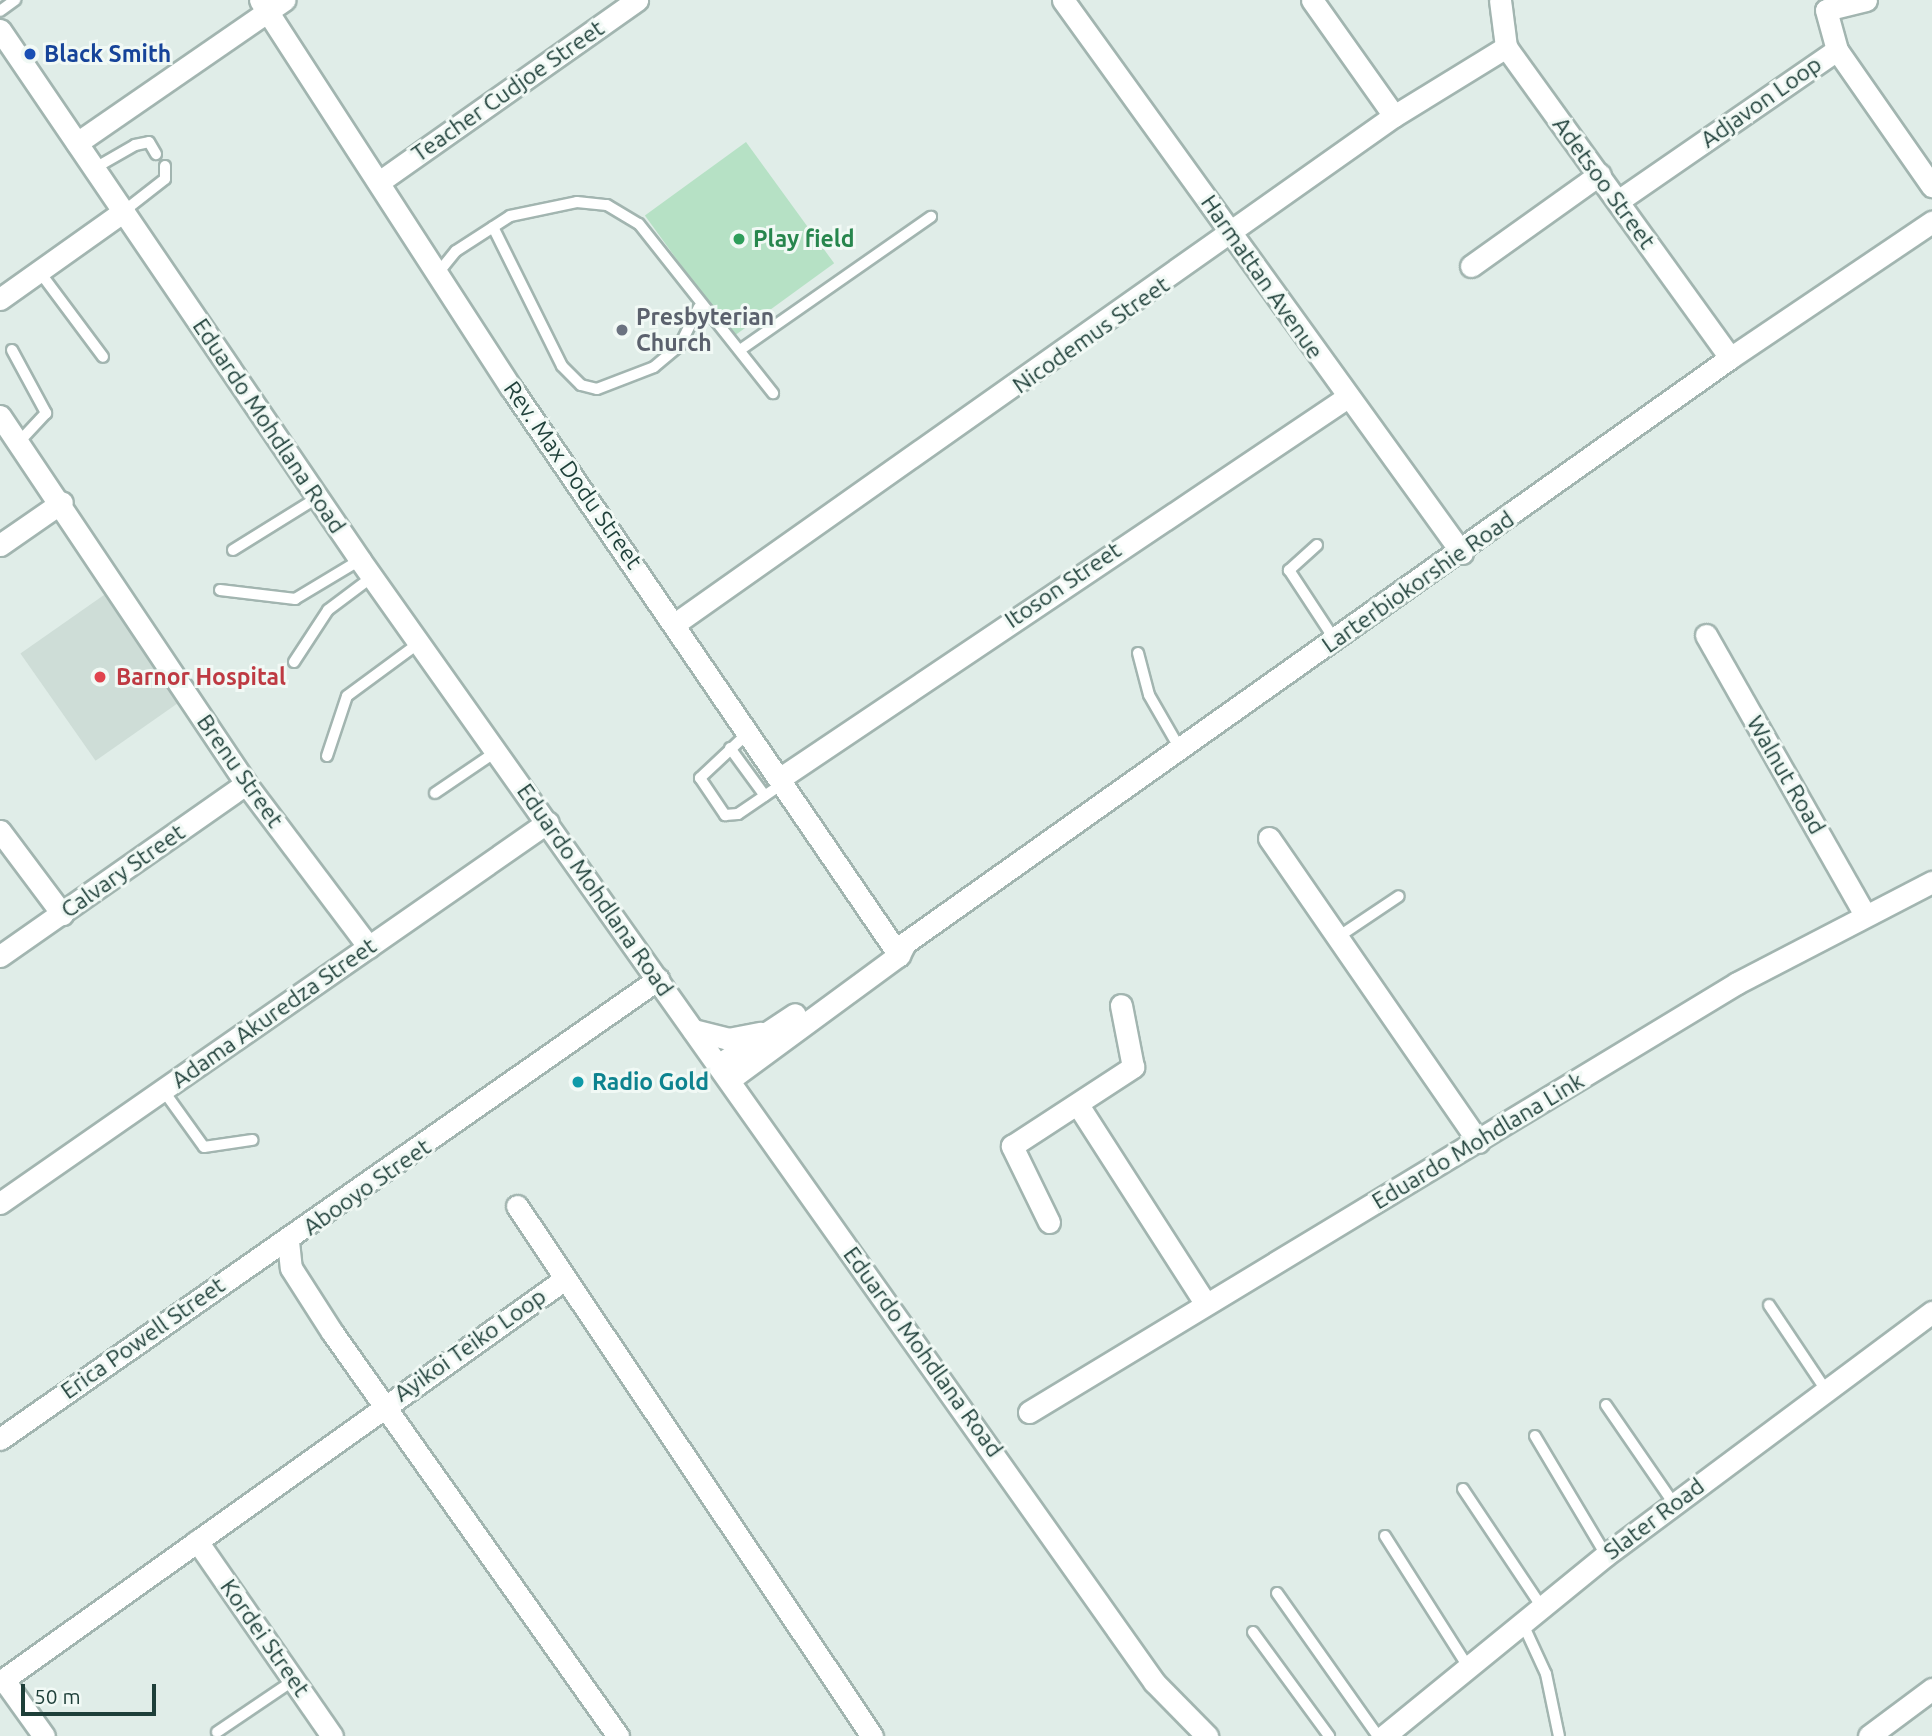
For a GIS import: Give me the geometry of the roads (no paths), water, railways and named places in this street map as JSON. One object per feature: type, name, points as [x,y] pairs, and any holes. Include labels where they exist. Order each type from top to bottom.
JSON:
[{"type":"street","name":"Teacher Cudjoe Street","points":[[379,182],[637,0]]},
{"type":"street","name":"Harmattan Avenue","points":[[1063,0],[1233,233],[1346,398],[1462,553]]},
{"type":"street","points":[[1312,0],[1394,116]]},
{"type":"street","name":"Adetsoo Street","points":[[1500,0],[1506,47],[1730,358]]},
{"type":"street","points":[[1837,50],[1826,10],[1866,0]]},
{"type":"street","name":"Rev. Max Dodu Street","points":[[271,4],[379,182],[438,273],[899,947]]},
{"type":"street","points":[[77,143],[271,4]]},
{"type":"street","name":"Eduardo Mohdlana Road","points":[[2,38],[124,211],[366,569],[548,822],[1154,1682],[1207,1736]]},
{"type":"street","name":"Nicodemus Street","points":[[676,623],[1233,233],[1394,116],[1506,47]]},
{"type":"street","name":"Adjavon Loop","points":[[1618,201],[1837,50],[1932,186]]},
{"type":"street","points":[[1471,266],[1600,174]]},
{"type":"street","points":[[0,299],[124,211]]},
{"type":"street","name":"Larterbiokorshie Road","points":[[724,1073],[769,1031],[899,947],[1462,553],[1730,358],[1932,222]]},
{"type":"street","name":"Itoson Street","points":[[784,780],[1346,398]]},
{"type":"street","name":"Brenu Street","points":[[0,416],[62,502],[246,784],[369,947]]},
{"type":"street","points":[[0,545],[62,502]]},
{"type":"street","name":"Walnut Road","points":[[1706,635],[1866,915]]},
{"type":"street","name":"Calvary Street","points":[[0,956],[246,784]]},
{"type":"street","name":"Adama Akuredza Street","points":[[0,1203],[548,822]]},
{"type":"street","points":[[0,831],[62,914]]},
{"type":"street","points":[[1269,838],[1479,1142]]},
{"type":"street","name":"Eduardo Mohdlana Link","points":[[1029,1412],[1205,1303],[1479,1142],[1737,983],[1932,882]]},
{"type":"street","name":"Larterbiokorshie Road","points":[[724,1073],[760,1057],[899,947]]},
{"type":"street","name":"Abooyo Street","points":[[618,1736],[387,1402],[296,1276],[288,1241],[658,979]]},
{"type":"street","points":[[1049,1222],[1012,1146],[1133,1067],[1121,1005]]},
{"type":"street","points":[[693,1030],[728,1039],[769,1031]]},
{"type":"street","points":[[744,1101],[760,1057]]},
{"type":"street","points":[[1078,1105],[1205,1303]]},
{"type":"street","points":[[517,1206],[562,1282]]},
{"type":"street","name":"Erica Powell Street","points":[[0,1439],[288,1241]]},
{"type":"street","name":"Ayikoi Teiko Loop","points":[[2,1680],[387,1402],[562,1282],[872,1736]]},
{"type":"street","name":"Slater Road","points":[[1384,1736],[1606,1555],[1932,1312]]},
{"type":"street","name":"Kordei Street","points":[[197,1541],[332,1736]]},
{"type":"street","points":[[2,1680],[44,1736]]},
{"type":"street","points":[[1869,1736],[1932,1689]]},
{"type":"lane","points":[[0,11],[15,0]]},
{"type":"lane","points":[[94,168],[135,145],[149,142],[156,154]]},
{"type":"lane","points":[[124,211],[165,179],[165,166]]},
{"type":"lane","points":[[438,273],[492,227],[536,208],[607,205],[639,224],[699,307],[740,350],[774,393]]},
{"type":"lane","points":[[740,350],[931,217]]},
{"type":"lane","points":[[492,227],[562,366],[581,385],[597,389],[646,372],[680,345],[699,307]]},
{"type":"lane","points":[[40,271],[103,356]]},
{"type":"lane","points":[[12,350],[46,413],[19,442]]},
{"type":"lane","points":[[233,550],[317,498]]},
{"type":"lane","points":[[1317,545],[1289,570],[1335,640]]},
{"type":"lane","points":[[220,590],[295,599],[366,569]]},
{"type":"lane","points":[[295,662],[328,610],[366,569]]},
{"type":"lane","points":[[327,756],[347,696],[419,643]]},
{"type":"lane","points":[[1138,653],[1149,695],[1180,749]]},
{"type":"lane","points":[[751,731],[702,772],[701,782],[731,817],[765,796],[784,780]]},
{"type":"lane","points":[[730,748],[765,796]]},
{"type":"lane","points":[[435,793],[497,751]]},
{"type":"lane","points":[[1338,937],[1399,896]]},
{"type":"lane","points":[[163,1090],[204,1147],[252,1140]]},
{"type":"lane","points":[[1769,1305],[1826,1390]]},
{"type":"lane","points":[[1606,1405],[1674,1504]]},
{"type":"lane","points":[[1535,1436],[1606,1555]]},
{"type":"lane","points":[[1463,1489],[1541,1606]]},
{"type":"lane","points":[[1385,1536],[1468,1667]]},
{"type":"lane","points":[[1277,1593],[1378,1736]]},
{"type":"lane","points":[[1522,1622],[1546,1674],[1559,1736]]},
{"type":"lane","points":[[1253,1632],[1329,1736]]},
{"type":"lane","points":[[217,1732],[294,1680]]},
{"type":"place","name":"Black Smith","points":[[30,54]]},
{"type":"place","name":"Play field","points":[[739,239]]},
{"type":"place","name":"Presbyterian Church","points":[[622,330]]},
{"type":"place","name":"Barnor Hospital","points":[[100,677]]},
{"type":"place","name":"Radio Gold","points":[[578,1082]]}]
